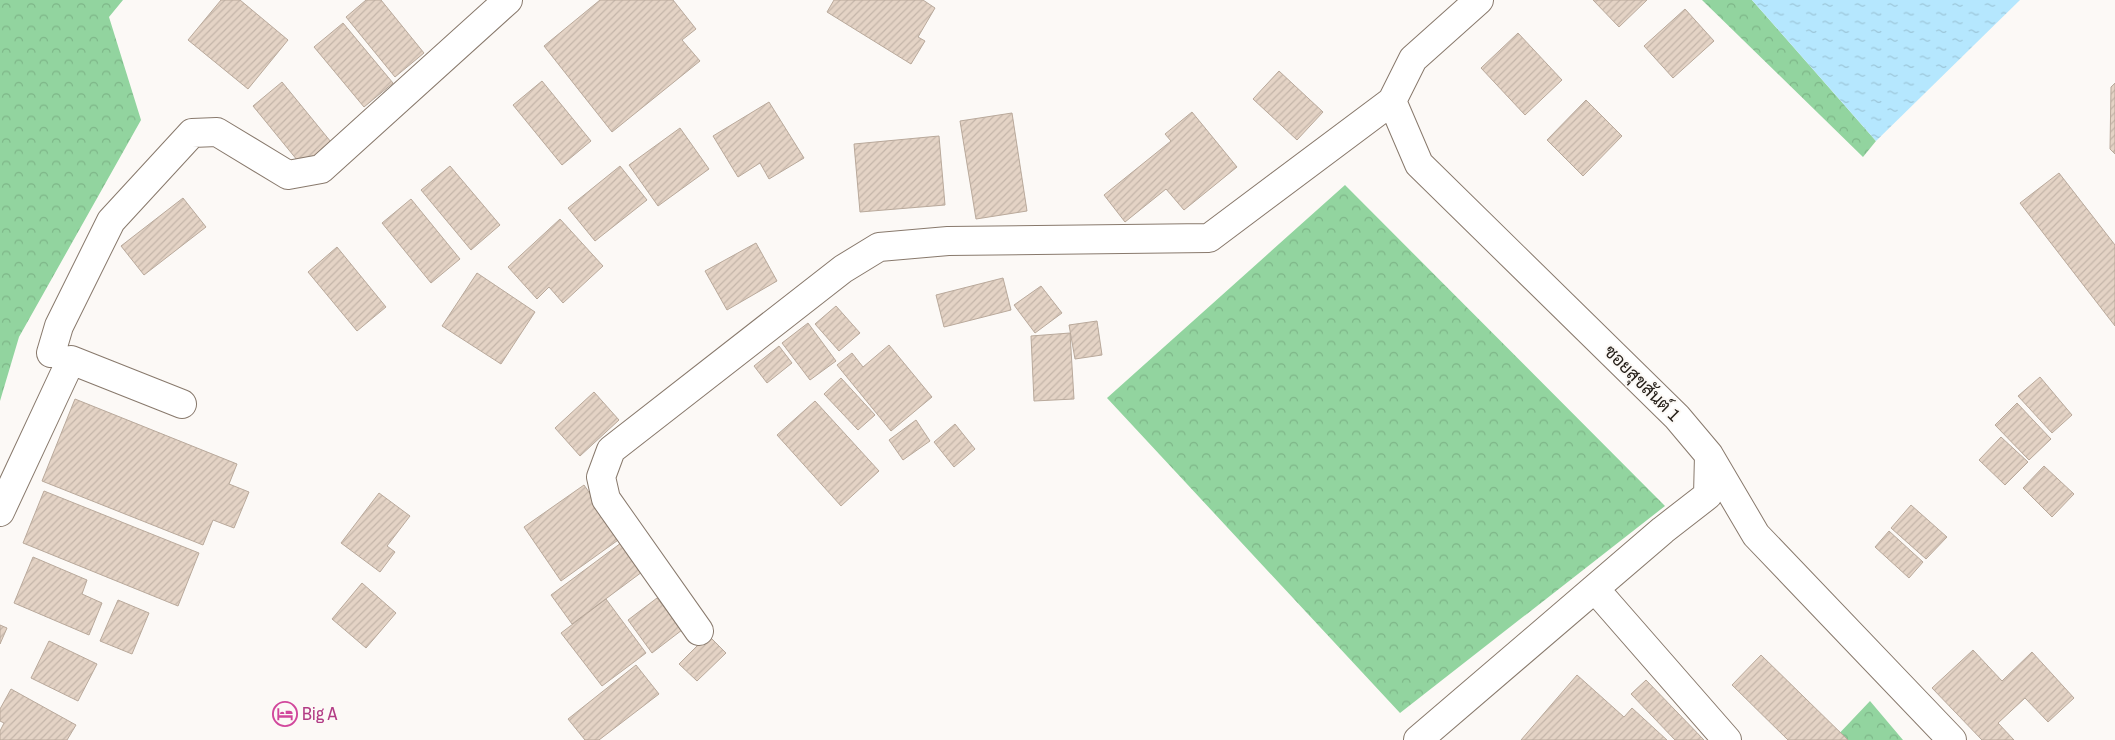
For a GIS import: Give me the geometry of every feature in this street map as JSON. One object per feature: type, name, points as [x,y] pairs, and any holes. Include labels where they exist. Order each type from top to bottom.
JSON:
[{"type":"street","points":[[51,353],[59,326],[111,221],[192,133],[217,132],[288,175],[321,169],[508,0]]},
{"type":"street","points":[[699,631],[606,499],[600,477],[611,450],[843,269],[880,247],[948,241],[1209,238],[1392,101],[1412,59],[1479,0]]},
{"type":"street","name":"ซอยสุขสันต์ 1","points":[[1392,101],[1419,164],[1677,418],[1709,455],[1756,535],[1952,740]]},
{"type":"street","points":[[0,512],[71,360],[182,404]]},
{"type":"street","points":[[1418,740],[1594,589],[1708,495],[1709,455]]},
{"type":"street","points":[[1594,589],[1726,740]]},
{"type":"green space","points":[[0,0],[123,0],[109,17],[141,120],[19,337],[0,401]]},
{"type":"green space","points":[[1702,0],[1752,0],[1876,141],[1863,157]]},
{"type":"green space","points":[[1345,185],[1665,506],[1400,713],[1107,398]]},
{"type":"green space","points":[[1870,701],[1903,740],[1833,740]]},
{"type":"water","points":[[1752,0],[2020,0],[1876,141]]},
{"type":"building","points":[[221,0],[240,0],[288,40],[248,89],[188,40]]},
{"type":"building","points":[[366,0],[381,0],[424,53],[395,77],[346,17]]},
{"type":"building","points":[[600,0],[673,0],[696,29],[682,40],[700,61],[612,132],[544,46]]},
{"type":"building","points":[[834,0],[923,0],[935,8],[918,37],[925,41],[911,64],[827,12]]},
{"type":"building","points":[[1593,0],[1647,0],[1619,27]]},
{"type":"building","points":[[1685,9],[1714,41],[1673,78],[1644,46]]},
{"type":"building","points":[[343,23],[393,83],[364,107],[314,47]]},
{"type":"building","points":[[1518,33],[1562,80],[1525,115],[1481,68]]},
{"type":"building","points":[[1279,71],[1323,112],[1297,140],[1253,99]]},
{"type":"building","points":[[542,81],[591,141],[562,165],[513,105]]},
{"type":"building","points":[[282,82],[331,142],[302,166],[253,106]]},
{"type":"building","points":[[2115,83],[2115,154],[2110,149],[2111,87]]},
{"type":"building","points":[[1586,100],[1622,136],[1583,176],[1547,140]]},
{"type":"building","points":[[769,102],[804,158],[769,179],[760,163],[738,177],[713,136]]},
{"type":"building","points":[[1192,112],[1237,167],[1184,210],[1166,189],[1125,222],[1104,195],[1171,141],[1165,134]]},
{"type":"building","points":[[1012,113],[1027,211],[976,219],[960,121]]},
{"type":"building","points":[[680,128],[709,169],[658,206],[629,165]]},
{"type":"building","points":[[939,136],[945,205],[860,212],[854,144]]},
{"type":"building","points":[[450,166],[500,225],[471,250],[421,190]]},
{"type":"building","points":[[620,166],[647,200],[595,241],[568,208]]},
{"type":"building","points":[[2059,173],[2115,245],[2115,326],[2020,203]]},
{"type":"building","points":[[183,198],[206,227],[144,275],[121,246]]},
{"type":"building","points":[[411,199],[460,259],[431,283],[382,223]]},
{"type":"building","points":[[560,219],[603,266],[563,303],[549,287],[537,299],[508,267]]},
{"type":"building","points":[[756,243],[777,281],[727,310],[705,271]]},
{"type":"building","points":[[337,247],[386,307],[357,331],[308,272]]},
{"type":"building","points":[[477,273],[535,312],[501,364],[442,326]]},
{"type":"building","points":[[1003,278],[1011,310],[944,327],[936,295]]},
{"type":"building","points":[[1041,286],[1062,313],[1035,333],[1014,305]]},
{"type":"building","points":[[836,306],[860,333],[839,351],[815,324]]},
{"type":"building","points":[[1097,321],[1102,355],[1075,359],[1069,325]]},
{"type":"building","points":[[808,323],[836,361],[810,380],[782,343]]},
{"type":"building","points":[[1070,333],[1074,399],[1034,401],[1031,336]]},
{"type":"building","points":[[889,345],[932,397],[891,431],[837,365],[852,353],[863,367]]},
{"type":"building","points":[[779,346],[792,363],[767,383],[754,366]]},
{"type":"building","points":[[2040,377],[2072,415],[2052,433],[2018,396]]},
{"type":"building","points":[[841,378],[875,415],[858,430],[824,394]]},
{"type":"building","points":[[594,392],[619,420],[580,456],[555,428]]},
{"type":"building","points":[[75,399],[237,464],[229,484],[249,492],[234,528],[213,520],[203,545],[42,481]]},
{"type":"building","points":[[815,401],[879,471],[841,506],[777,435]]},
{"type":"building","points":[[2017,403],[2051,439],[2029,460],[1995,425]]},
{"type":"building","points":[[916,420],[930,441],[903,460],[889,440]]},
{"type":"building","points":[[955,424],[975,449],[954,467],[934,442]]},
{"type":"building","points":[[2001,437],[2028,462],[2005,485],[1979,460]]},
{"type":"building","points":[[2044,466],[2074,494],[2052,517],[2023,488]]},
{"type":"building","points":[[584,485],[621,538],[561,581],[524,527]]},
{"type":"building","points":[[44,491],[199,553],[178,606],[23,543]]},
{"type":"building","points":[[379,493],[410,516],[387,546],[395,552],[380,572],[341,543]]},
{"type":"building","points":[[1911,505],[1947,537],[1926,559],[1891,528]]},
{"type":"building","points":[[1889,531],[1923,562],[1909,578],[1875,547]]},
{"type":"building","points":[[629,537],[650,566],[572,624],[551,595]]},
{"type":"building","points":[[33,557],[87,580],[82,594],[102,603],[89,635],[14,603]]},
{"type":"building","points":[[362,583],[396,613],[366,648],[332,619]]},
{"type":"building","points":[[657,598],[682,630],[652,653],[628,620]]},
{"type":"building","points":[[606,599],[646,653],[602,686],[561,633]]},
{"type":"building","points":[[118,600],[149,613],[132,654],[100,641]]},
{"type":"building","points":[[0,625],[7,628],[0,644]]},
{"type":"building","points":[[708,635],[726,653],[697,681],[679,664]]},
{"type":"building","points":[[49,641],[97,664],[78,701],[31,678]]},
{"type":"building","points":[[1973,650],[2002,681],[2032,652],[2074,698],[2048,722],[2025,698],[1998,723],[2014,740],[1982,740],[1932,688]]},
{"type":"building","points":[[1761,655],[1848,740],[1788,740],[1732,685]]},
{"type":"building","points":[[636,665],[659,694],[599,740],[585,740],[568,719]]},
{"type":"building","points":[[1577,675],[1624,717],[1632,708],[1667,740],[1521,740]]},
{"type":"building","points":[[1646,680],[1704,740],[1675,740],[1631,694]]},
{"type":"building","points":[[11,689],[76,725],[67,740],[0,740],[0,731],[4,723],[0,721],[0,709]]},
{"type":"place","name":"Big A","points":[[285,714]]}]
